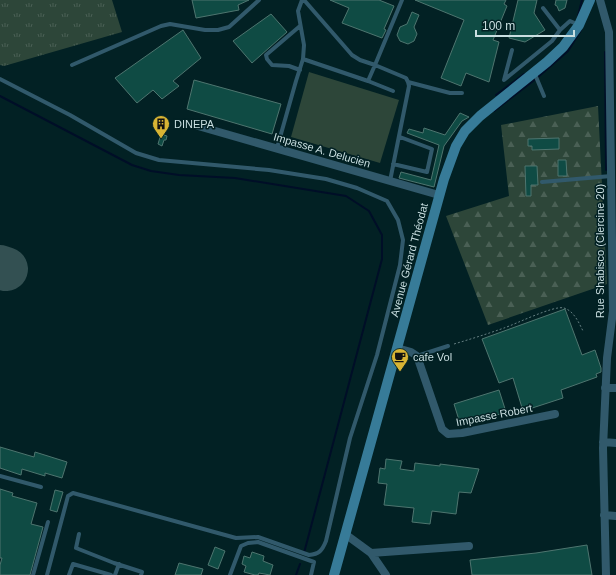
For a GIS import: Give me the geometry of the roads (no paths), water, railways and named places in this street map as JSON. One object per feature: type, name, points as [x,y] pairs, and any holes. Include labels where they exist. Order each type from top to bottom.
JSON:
[{"type":"street","name":"Avenue Gérard Théodat","points":[[334,575],[439,195],[451,158],[465,131],[480,116],[563,47],[579,25],[590,0]]},
{"type":"street","name":"Rue Shabisco (Clercine 20)","points":[[600,0],[609,32],[614,265],[614,317],[607,358],[603,442],[606,575]]},
{"type":"street","name":"Impasse A. Delucien","points":[[198,126],[439,195]]},
{"type":"street","points":[[397,348],[411,352],[417,356]]},
{"type":"street","name":"Impasse Robert","points":[[417,356],[442,429],[448,434],[462,434],[555,414]]},
{"type":"street","points":[[605,388],[616,388]]},
{"type":"street","points":[[603,442],[616,443]]},
{"type":"street","points":[[604,515],[616,516]]},
{"type":"street","points":[[345,534],[371,553],[386,575]]},
{"type":"street","points":[[371,553],[469,546]]},
{"type":"lane","points":[[72,65],[161,26],[170,24],[205,30],[218,30],[229,27],[259,0]]},
{"type":"lane","points":[[277,149],[304,59],[304,45],[298,11],[303,0],[352,55],[360,60],[406,78],[408,82],[409,91],[390,181]]},
{"type":"lane","points":[[368,82],[402,0]]},
{"type":"lane","points":[[543,8],[560,30]]},
{"type":"lane","points":[[512,50],[504,80],[552,41],[560,30],[570,21],[579,25]]},
{"type":"lane","points":[[300,26],[266,55],[267,59],[272,65],[289,66],[300,70]]},
{"type":"lane","points":[[304,59],[393,91]]},
{"type":"lane","points":[[534,72],[544,96]]},
{"type":"lane","points":[[0,79],[70,115],[136,153],[159,160],[269,170],[326,179],[357,188],[387,201],[398,220],[404,240],[400,265],[377,355],[350,438],[326,541],[322,550],[316,554],[309,555],[258,537],[236,538],[72,493],[68,496],[47,575]]},
{"type":"lane","points":[[408,82],[450,93],[462,93]]},
{"type":"lane","points":[[393,164],[427,172],[432,148],[400,137]]},
{"type":"lane","points":[[542,182],[611,176]]},
{"type":"lane","points":[[417,356],[448,346]]},
{"type":"lane","points":[[0,476],[41,487]]},
{"type":"lane","points":[[33,575],[48,522]]},
{"type":"lane","points":[[79,534],[76,548],[142,572],[141,575]]},
{"type":"lane","points":[[230,575],[241,546],[248,543],[258,542],[314,562],[311,575]]},
{"type":"lane","points":[[70,575],[73,564],[111,575]]},
{"type":"lane","points":[[115,575],[119,564]]},
{"type":"waterway","points":[[578,16],[582,0]]},
{"type":"waterway","points":[[538,77],[568,51],[581,30]]},
{"type":"waterway","points":[[605,52],[606,170]]},
{"type":"waterway","points":[[496,95],[524,74]]},
{"type":"waterway","points":[[494,111],[537,78]]},
{"type":"waterway","points":[[0,96],[132,165],[151,171],[179,175],[235,178],[346,196],[369,211],[382,235],[382,259],[304,553]]},
{"type":"waterway","points":[[296,575],[300,564]]},
{"type":"place","name":"DINEPA","points":[[161,139]]},
{"type":"place","name":"cafe Vol","points":[[400,372]]}]
